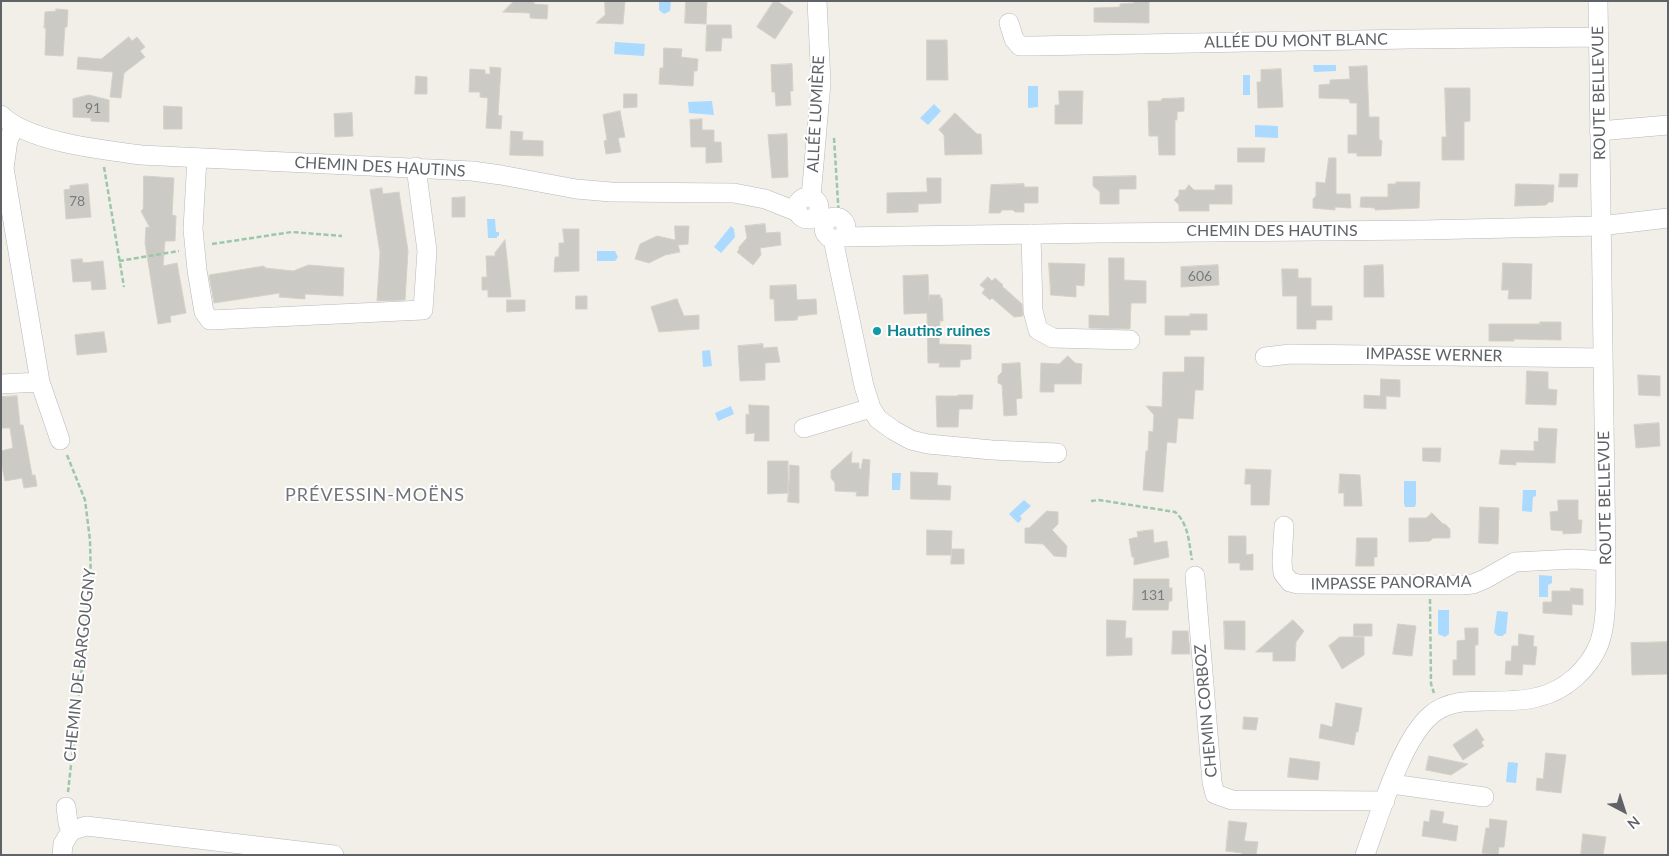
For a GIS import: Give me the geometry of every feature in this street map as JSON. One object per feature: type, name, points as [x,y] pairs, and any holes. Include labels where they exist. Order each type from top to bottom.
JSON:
[{"type":"street","name":"ALLÉE LUMIÈRE","points":[[817,1],[821,83],[823,218],[871,408]]},
{"type":"street","name":"ROUTE BELLEVUE","points":[[1365,855],[1402,759],[1420,727],[1432,714],[1445,706],[1463,702],[1539,697],[1557,690],[1574,680],[1587,665],[1599,644],[1603,626],[1606,561],[1598,1]]},
{"type":"street","name":"ALLÉE DU MONT BLANC","points":[[1009,23],[1014,39],[1020,46],[1410,38],[1599,37]]},
{"type":"street","name":"CHEMIN DES HAUTINS","points":[[8,121],[48,138],[104,150],[141,155],[416,168],[501,175],[576,189],[635,193],[734,193],[765,199],[876,236],[937,237],[1600,226],[1668,218]]},
{"type":"street","points":[[8,121],[8,140],[4,168],[40,382],[60,440]]},
{"type":"street","points":[[1600,132],[1668,125]]},
{"type":"street","points":[[197,158],[193,229],[194,248],[204,312],[210,320],[422,310],[427,251],[416,168]]},
{"type":"street","points":[[1031,234],[1033,311],[1038,330],[1052,338],[1130,340]]},
{"type":"street","name":"IMPASSE WERNER","points":[[1265,358],[1290,354],[1603,358]]},
{"type":"street","points":[[1,384],[40,382]]},
{"type":"street","points":[[804,428],[871,408],[878,419],[893,430],[911,440],[919,442],[992,450],[1057,453]]},
{"type":"street","name":"IMPASSE PANORAMA","points":[[1284,526],[1283,573],[1290,582],[1430,586],[1473,584],[1515,562],[1575,559],[1606,561]]},
{"type":"street","name":"CHEMIN CORBOZ","points":[[1195,576],[1212,782],[1215,794],[1232,800],[1389,792]]},
{"type":"street","points":[[1389,792],[1484,797]]},
{"type":"street","points":[[66,807],[71,831]]},
{"type":"street","points":[[62,855],[63,844],[71,831],[86,826],[334,855]]},
{"type":"path","points":[[823,218],[834,133]]},
{"type":"path","points":[[104,150],[104,167],[124,287]]},
{"type":"path","points":[[119,261],[215,243],[292,232],[342,236]]},
{"type":"path","name":"CHEMIN DE BARGOUGNY","points":[[60,440],[85,500],[90,540],[91,585],[66,807]]},
{"type":"path","points":[[1090,501],[1100,500],[1176,512],[1186,527],[1195,576]]},
{"type":"path","points":[[1430,586],[1431,684],[1434,693],[1445,706]]},
{"type":"water","points":[[659,1],[671,1],[670,11],[664,14],[659,10]]},
{"type":"water","points":[[615,42],[645,44],[644,56],[614,54]]},
{"type":"water","points":[[1313,65],[1336,65],[1336,71],[1314,72]]},
{"type":"water","points":[[1243,75],[1250,75],[1250,95],[1243,95]]},
{"type":"water","points":[[1028,86],[1038,86],[1038,107],[1028,108]]},
{"type":"water","points":[[712,101],[714,115],[689,113],[688,102]]},
{"type":"water","points":[[934,104],[941,111],[928,125],[920,118]]},
{"type":"water","points":[[1255,125],[1278,126],[1278,138],[1255,137]]},
{"type":"water","points":[[487,219],[495,219],[496,232],[499,232],[497,238],[488,238]]},
{"type":"water","points":[[731,226],[734,229],[735,237],[721,253],[714,247]]},
{"type":"water","points":[[597,251],[615,251],[618,257],[615,261],[597,261]]},
{"type":"water","points":[[710,350],[712,366],[703,367],[702,351]]},
{"type":"water","points":[[731,406],[734,414],[718,421],[715,413]]},
{"type":"water","points":[[892,473],[901,473],[900,490],[892,490]]},
{"type":"water","points":[[1404,481],[1416,481],[1415,507],[1405,507]]},
{"type":"water","points":[[1523,490],[1536,490],[1536,496],[1533,497],[1532,512],[1522,511]]},
{"type":"water","points":[[1024,500],[1031,506],[1020,516],[1022,519],[1018,523],[1009,514]]},
{"type":"water","points":[[1539,575],[1552,576],[1552,583],[1548,585],[1548,597],[1539,597]]},
{"type":"water","points":[[1438,610],[1449,610],[1449,634],[1445,637],[1438,634]]},
{"type":"water","points":[[1497,611],[1508,612],[1506,634],[1503,636],[1498,636],[1494,633]]},
{"type":"water","points":[[1508,762],[1518,763],[1516,783],[1506,782]]},
{"type":"building","points":[[514,1],[534,1],[534,4],[548,5],[547,19],[530,18],[530,13],[503,12]]},
{"type":"building","points":[[605,1],[625,1],[623,24],[596,23],[605,15]]},
{"type":"building","points":[[686,1],[707,1],[706,24],[685,23]]},
{"type":"building","points":[[774,1],[777,1],[793,12],[775,39],[757,27]]},
{"type":"building","points":[[1134,1],[1149,1],[1149,23],[1094,22],[1094,8],[1120,7],[1120,4],[1134,3]]},
{"type":"building","points":[[56,9],[68,10],[63,56],[45,55],[45,12],[56,11]]},
{"type":"building","points":[[707,25],[731,25],[732,38],[722,38],[721,51],[706,51]]},
{"type":"building","points":[[129,37],[132,41],[137,37],[145,47],[140,51],[145,57],[124,73],[121,98],[110,97],[113,72],[77,69],[78,57],[101,59]]},
{"type":"building","points":[[927,40],[947,40],[948,80],[927,80]]},
{"type":"building","points":[[664,48],[682,49],[681,57],[698,59],[697,71],[694,71],[693,86],[659,84],[660,68],[663,68]]},
{"type":"building","points":[[792,64],[793,91],[790,91],[791,105],[776,106],[775,92],[772,92],[771,65]]},
{"type":"building","points":[[1367,66],[1369,117],[1379,117],[1379,139],[1382,141],[1381,156],[1357,156],[1357,153],[1348,153],[1348,135],[1357,135],[1357,103],[1350,103],[1349,99],[1319,98],[1319,85],[1330,84],[1330,80],[1350,79],[1349,67]]},
{"type":"building","points":[[490,67],[501,68],[498,115],[502,116],[501,129],[486,128],[488,98],[480,97],[480,92],[469,92],[470,69],[485,70],[485,74],[490,74]]},
{"type":"building","points":[[1281,69],[1283,107],[1258,108],[1257,82],[1261,82],[1261,70]]},
{"type":"building","points":[[416,76],[427,77],[427,94],[415,94]]},
{"type":"building","points":[[1445,88],[1470,88],[1470,121],[1464,122],[1464,160],[1442,160],[1442,137],[1446,137]]},
{"type":"building","points":[[1059,91],[1083,91],[1082,124],[1055,124],[1055,105],[1059,105]]},
{"type":"building","points":[[624,94],[637,94],[637,107],[624,108]]},
{"type":"building","points":[[89,95],[109,100],[109,122],[73,117],[73,99]]},
{"type":"building","points":[[1184,98],[1184,111],[1177,112],[1177,120],[1175,120],[1175,155],[1159,155],[1158,136],[1149,136],[1148,101]]},
{"type":"building","points":[[164,106],[182,107],[182,129],[164,129]]},
{"type":"building","points":[[620,111],[625,137],[618,138],[621,152],[606,154],[604,141],[607,140],[603,115]]},
{"type":"building","points":[[352,113],[353,136],[335,137],[334,114]]},
{"type":"building","points":[[955,113],[977,134],[981,134],[982,154],[945,155],[944,135],[939,130]]},
{"type":"building","points":[[702,119],[702,130],[714,130],[714,142],[721,142],[722,162],[706,163],[706,147],[691,147],[690,120]]},
{"type":"building","points":[[511,131],[523,132],[522,140],[543,141],[543,156],[510,155]]},
{"type":"building","points":[[787,134],[788,177],[772,178],[768,135]]},
{"type":"building","points":[[1238,148],[1265,148],[1264,162],[1238,162]]},
{"type":"building","points":[[1329,158],[1336,158],[1336,194],[1350,194],[1351,208],[1335,207],[1335,210],[1313,208],[1313,199],[1316,196],[1316,182],[1325,183]]},
{"type":"building","points":[[1560,174],[1578,174],[1577,187],[1559,187]]},
{"type":"building","points":[[144,176],[174,178],[172,215],[176,216],[175,241],[165,241],[163,266],[177,263],[186,313],[170,316],[171,322],[158,324],[145,243],[146,227],[150,228],[141,211],[143,209]]},
{"type":"building","points":[[1136,176],[1136,189],[1119,189],[1119,204],[1100,204],[1100,192],[1093,186],[1093,177]]},
{"type":"building","points":[[927,178],[941,178],[941,203],[918,204],[918,212],[887,213],[887,193],[927,192]]},
{"type":"building","points":[[1396,182],[1420,182],[1419,208],[1375,210],[1375,208],[1360,207],[1361,197],[1388,197],[1388,184],[1396,184]]},
{"type":"building","points":[[88,184],[91,217],[66,219],[64,190],[70,189],[70,186]]},
{"type":"building","points":[[1024,184],[1024,187],[1038,187],[1038,203],[1024,203],[1024,212],[1002,210],[1000,213],[989,213],[991,185]]},
{"type":"building","points":[[1516,184],[1554,185],[1553,202],[1549,202],[1546,205],[1515,206]]},
{"type":"building","points":[[1189,185],[1194,190],[1215,190],[1215,185],[1232,185],[1232,204],[1209,204],[1209,211],[1179,211],[1179,205],[1174,200],[1179,195],[1179,190],[1185,190]]},
{"type":"building","points":[[382,188],[383,194],[399,192],[408,251],[405,300],[377,301],[380,253],[370,190]]},
{"type":"building","points":[[465,197],[465,217],[452,217],[452,198]]},
{"type":"building","points":[[765,224],[766,233],[780,232],[781,245],[760,248],[761,255],[753,265],[737,252],[747,238],[745,226]]},
{"type":"building","points":[[675,226],[689,226],[688,244],[678,245],[680,252],[665,255],[649,263],[635,259],[640,244],[657,236],[675,240]]},
{"type":"building","points":[[563,229],[579,229],[579,271],[554,272],[555,257],[559,257],[559,243],[564,243]]},
{"type":"building","points":[[505,240],[511,297],[488,297],[488,290],[482,290],[482,277],[487,277],[486,256],[495,256],[495,253]]},
{"type":"building","points":[[1109,258],[1124,258],[1124,280],[1146,281],[1146,303],[1131,303],[1130,329],[1089,328],[1089,315],[1109,316]]},
{"type":"building","points":[[82,259],[83,263],[103,261],[106,289],[92,290],[91,281],[73,282],[71,260]]},
{"type":"building","points":[[1049,263],[1085,264],[1084,286],[1076,285],[1076,297],[1051,295]]},
{"type":"building","points":[[1503,263],[1532,264],[1531,299],[1508,299],[1509,290],[1502,290]]},
{"type":"building","points":[[309,265],[344,268],[343,296],[305,294],[305,299],[279,297],[280,293],[214,303],[209,275],[264,266],[265,268],[293,271]]},
{"type":"building","points":[[1218,265],[1219,285],[1181,287],[1181,267]]},
{"type":"building","points":[[1383,265],[1384,297],[1364,297],[1364,266]]},
{"type":"building","points":[[1282,269],[1298,269],[1298,278],[1311,278],[1311,306],[1332,306],[1332,320],[1316,320],[1316,329],[1297,329],[1297,296],[1283,296]]},
{"type":"building","points":[[928,275],[929,300],[929,295],[940,295],[940,298],[942,298],[943,321],[940,321],[939,344],[971,345],[971,359],[960,360],[960,367],[939,367],[940,363],[928,363],[927,313],[904,314],[903,276]]},
{"type":"building","points":[[988,277],[992,281],[995,278],[1022,304],[1023,316],[1014,317],[992,298],[990,300],[982,293],[985,289],[980,285]]},
{"type":"building","points":[[796,285],[797,300],[816,299],[817,314],[798,316],[797,320],[775,321],[774,299],[770,299],[770,286]]},
{"type":"building","points":[[576,296],[587,296],[587,309],[576,309]]},
{"type":"building","points":[[677,299],[684,316],[699,315],[699,329],[659,332],[651,307]]},
{"type":"building","points":[[507,300],[525,300],[525,311],[507,312]]},
{"type":"building","points":[[1190,314],[1207,314],[1207,330],[1190,330],[1190,335],[1165,335],[1165,316],[1190,316]]},
{"type":"building","points":[[1540,322],[1561,322],[1561,340],[1514,339],[1514,341],[1489,341],[1489,324],[1540,324]]},
{"type":"building","points":[[104,332],[107,352],[77,355],[75,335]]},
{"type":"building","points":[[763,344],[763,348],[777,347],[780,362],[765,363],[765,380],[740,381],[738,346]]},
{"type":"building","points":[[1068,356],[1075,363],[1082,364],[1081,384],[1054,384],[1054,392],[1040,392],[1041,363],[1059,364]]},
{"type":"building","points":[[1185,357],[1204,357],[1203,390],[1195,390],[1193,419],[1178,418],[1176,443],[1167,442],[1163,492],[1143,490],[1146,451],[1148,451],[1149,431],[1153,432],[1154,415],[1146,406],[1162,407],[1163,372],[1184,372]]},
{"type":"building","points":[[1020,363],[1022,398],[1016,399],[1017,415],[1004,416],[1002,385],[998,383],[998,376],[1002,372],[1002,364]]},
{"type":"building","points":[[1527,371],[1548,372],[1548,389],[1557,390],[1556,405],[1526,404]]},
{"type":"building","points":[[1638,375],[1660,376],[1660,396],[1639,395]]},
{"type":"building","points":[[1381,379],[1400,380],[1400,397],[1386,396],[1386,409],[1364,408],[1364,395],[1380,396]]},
{"type":"building","points":[[973,395],[972,409],[959,409],[958,427],[937,427],[936,396]]},
{"type":"building","points":[[17,396],[20,425],[23,425],[32,475],[35,475],[37,486],[24,488],[22,478],[5,481],[1,462],[1,451],[13,448],[10,428],[1,428],[1,397]]},
{"type":"building","points":[[749,405],[769,406],[769,441],[754,441],[755,433],[746,434],[746,414],[749,415]]},
{"type":"building","points":[[1659,423],[1660,446],[1636,448],[1634,425]]},
{"type":"building","points":[[1539,428],[1557,429],[1555,463],[1516,462],[1516,465],[1499,464],[1501,450],[1534,451],[1534,441],[1538,442]]},
{"type":"building","points":[[1423,448],[1441,448],[1440,462],[1423,461]]},
{"type":"building","points":[[852,452],[851,463],[859,463],[859,469],[861,469],[863,459],[870,460],[868,496],[856,496],[857,492],[835,491],[835,483],[831,478],[831,471]]},
{"type":"building","points":[[768,461],[788,461],[788,493],[768,494]]},
{"type":"building","points":[[790,465],[799,466],[799,503],[788,502]]},
{"type":"building","points":[[1246,469],[1271,470],[1269,505],[1251,505],[1251,484],[1245,484]]},
{"type":"building","points":[[911,472],[938,473],[937,485],[951,486],[950,500],[911,499]]},
{"type":"building","points":[[1340,474],[1360,475],[1362,506],[1344,506],[1344,493],[1339,493]]},
{"type":"building","points":[[1558,500],[1578,500],[1578,520],[1582,520],[1581,533],[1563,534],[1563,531],[1551,530],[1550,512],[1558,511]]},
{"type":"building","points":[[1480,507],[1499,508],[1498,544],[1479,543]]},
{"type":"building","points":[[1047,511],[1058,512],[1058,524],[1052,530],[1067,546],[1066,557],[1054,556],[1043,544],[1025,543],[1025,528],[1029,528]]},
{"type":"building","points":[[1432,513],[1450,529],[1450,538],[1433,538],[1430,541],[1409,542],[1409,518],[1426,518]]},
{"type":"building","points":[[927,530],[952,531],[951,555],[927,555]]},
{"type":"building","points":[[1153,530],[1154,543],[1167,541],[1169,557],[1134,565],[1134,557],[1132,557],[1129,539],[1138,537],[1137,532]]},
{"type":"building","points":[[1229,536],[1246,536],[1246,555],[1253,554],[1253,570],[1240,570],[1240,563],[1229,563]]},
{"type":"building","points":[[1357,538],[1377,538],[1377,557],[1374,557],[1374,566],[1356,566]]},
{"type":"building","points":[[952,549],[964,549],[964,564],[951,564]]},
{"type":"building","points":[[1134,579],[1169,579],[1169,588],[1172,588],[1172,601],[1169,601],[1168,610],[1133,610]]},
{"type":"building","points":[[1571,588],[1583,589],[1583,605],[1572,604],[1572,615],[1543,613],[1543,602],[1552,602],[1552,591],[1570,591]]},
{"type":"building","points":[[1107,620],[1126,621],[1125,638],[1132,638],[1132,655],[1107,656]]},
{"type":"building","points":[[1293,620],[1304,631],[1296,642],[1295,661],[1273,661],[1273,652],[1256,652]]},
{"type":"building","points":[[1224,621],[1245,621],[1245,650],[1225,649]]},
{"type":"building","points":[[1354,624],[1372,624],[1372,636],[1354,636]]},
{"type":"building","points":[[1398,624],[1416,626],[1412,656],[1393,654]]},
{"type":"building","points":[[1465,628],[1478,628],[1478,645],[1475,645],[1475,675],[1453,675],[1453,660],[1457,660],[1457,641],[1465,640]]},
{"type":"building","points":[[1173,631],[1188,631],[1190,654],[1172,654]]},
{"type":"building","points":[[1519,634],[1534,636],[1533,646],[1537,647],[1535,665],[1523,664],[1522,675],[1505,674],[1506,661],[1511,661],[1512,646],[1518,646]]},
{"type":"building","points":[[1340,637],[1364,637],[1364,655],[1342,669],[1329,646]]},
{"type":"building","points":[[1668,642],[1668,674],[1632,675],[1631,643]]},
{"type":"building","points":[[1336,703],[1362,708],[1354,745],[1319,738],[1321,724],[1332,727]]},
{"type":"building","points":[[1244,717],[1258,718],[1256,730],[1243,729]]},
{"type":"building","points":[[1477,729],[1484,740],[1481,742],[1484,746],[1463,760],[1453,745]]},
{"type":"building","points":[[1546,753],[1566,755],[1561,793],[1536,790],[1537,778],[1543,779]]},
{"type":"building","points":[[1429,756],[1468,764],[1451,775],[1426,770]]},
{"type":"building","points":[[1290,758],[1320,762],[1318,780],[1288,777]]},
{"type":"building","points":[[1431,810],[1444,812],[1442,823],[1458,826],[1456,841],[1422,836],[1424,821],[1429,822]]},
{"type":"building","points":[[1490,819],[1507,821],[1504,847],[1499,847],[1498,855],[1482,853],[1486,828],[1489,828]]},
{"type":"building","points":[[1229,821],[1247,823],[1244,841],[1258,842],[1256,855],[1241,855],[1242,853],[1226,851]]},
{"type":"building","points":[[1583,834],[1606,837],[1603,855],[1581,855]]},
{"type":"place","name":"Hautins ruines","points":[[877,331]]},
{"type":"district","name":"PRÉVESSIN-MOËNS","points":[[375,495]]}]
